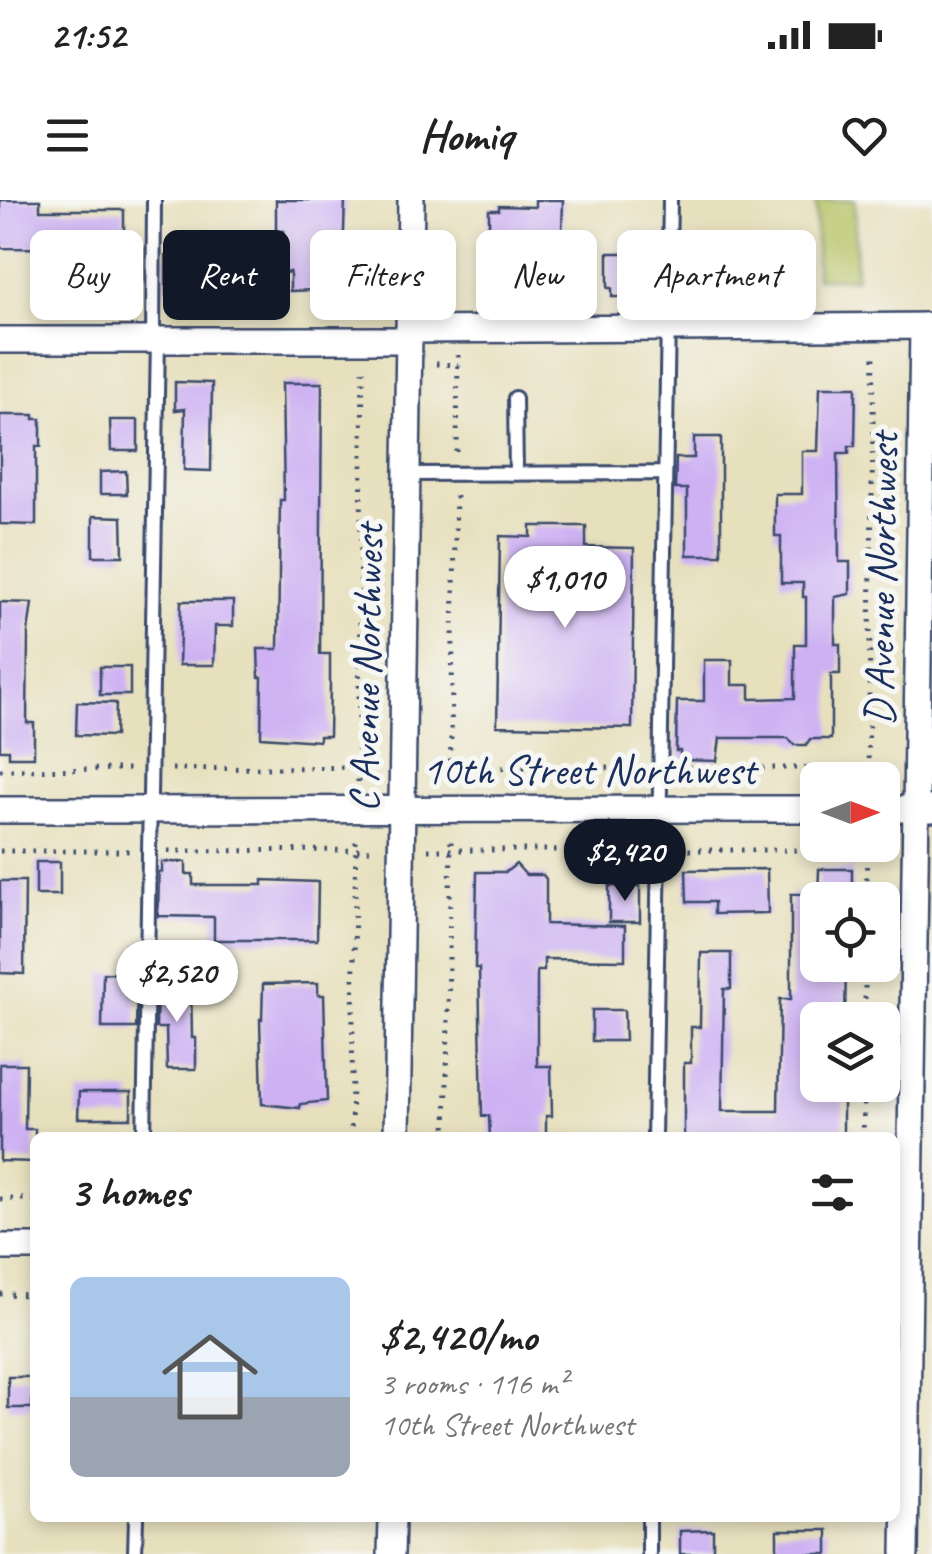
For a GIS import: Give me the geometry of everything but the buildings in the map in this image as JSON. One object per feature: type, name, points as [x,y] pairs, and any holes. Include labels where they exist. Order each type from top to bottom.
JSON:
[{"type":"street","name":"C Avenue Northwest","points":[[397,1132],[411,200]]},
{"type":"street","points":[[0,340],[928,326]]},
{"type":"street","name":"D Avenue Northwest","points":[[905,1554],[924,809],[928,326]]},
{"type":"street","name":"10th Street Northwest","points":[[0,810],[800,809]]},
{"type":"street","points":[[0,1247],[30,1247]]},
{"type":"street","points":[[391,1554],[392,1522]]},
{"type":"lane","points":[[144,1132],[154,200]]},
{"type":"lane","points":[[654,1132],[670,200]]},
{"type":"lane","points":[[515,398],[516,474]]},
{"type":"lane","points":[[408,474],[664,472]]},
{"type":"lane","points":[[135,1554],[136,1522]]},
{"type":"lane","points":[[649,1522],[649,1554]]},
{"type":"path","points":[[868,762],[874,327]]},
{"type":"path","points":[[450,790],[458,349]]},
{"type":"path","points":[[358,788],[364,355]]},
{"type":"path","points":[[435,364],[458,365]]},
{"type":"path","points":[[0,770],[384,767]]},
{"type":"path","points":[[350,1132],[357,829]]},
{"type":"path","points":[[446,1132],[451,831]]},
{"type":"path","points":[[0,851],[382,850]]},
{"type":"path","points":[[863,1132],[864,1102]]},
{"type":"path","points":[[0,1199],[30,1199]]},
{"type":"path","points":[[0,1294],[30,1294]]},
{"type":"green space","points":[[816,200],[855,200],[856,278],[816,278]]}]
